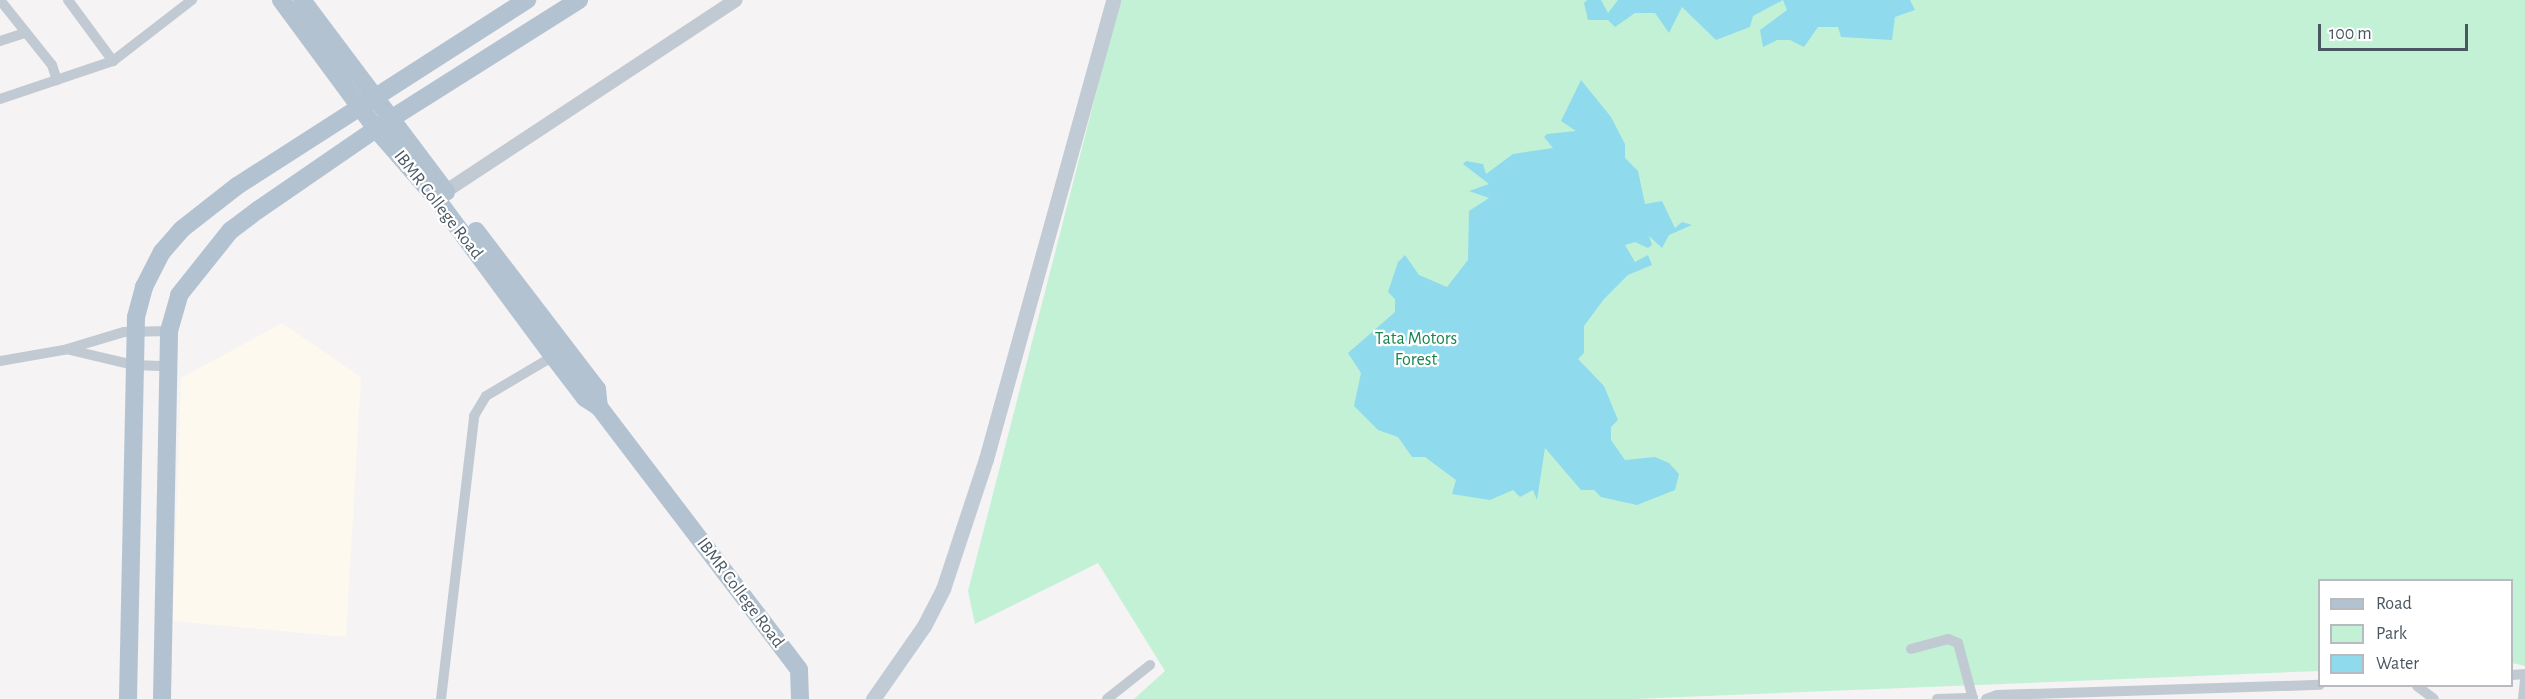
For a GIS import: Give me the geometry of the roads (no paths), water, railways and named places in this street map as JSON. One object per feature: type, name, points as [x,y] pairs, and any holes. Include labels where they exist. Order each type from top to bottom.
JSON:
[{"type":"main road","name":"IBMR College Road","points":[[281,0],[441,195],[559,352],[585,398],[599,407],[799,670],[800,699]]},
{"type":"main road","name":"IBMR College Road","points":[[302,0],[365,101]]},
{"type":"main road","points":[[128,699],[135,331],[144,287],[162,252],[182,229],[214,201],[365,101],[527,0]]},
{"type":"main road","points":[[162,699],[169,332],[179,295],[230,231],[383,125],[579,0]]},
{"type":"main road","points":[[1081,133],[1113,0]]},
{"type":"main road","points":[[884,699],[931,631],[952,591],[1081,133],[1122,0]]},
{"type":"main road","points":[[873,699],[924,626],[943,589],[996,437]]},
{"type":"street","points":[[0,0],[54,69],[57,80]]},
{"type":"street","points":[[68,0],[113,61]]},
{"type":"street","points":[[0,99],[113,61],[192,0]]},
{"type":"street","points":[[441,195],[736,0]]},
{"type":"street","points":[[0,41],[25,33]]},
{"type":"street","points":[[0,361],[64,350],[108,335],[135,331],[169,332]]},
{"type":"street","points":[[64,350],[134,365],[168,366]]},
{"type":"street","points":[[441,699],[474,416],[486,396],[559,352]]},
{"type":"street","points":[[1911,649],[1948,639],[1958,643],[1973,698],[1937,699]]},
{"type":"street","points":[[1107,699],[1150,665]]},
{"type":"street","points":[[2523,699],[2525,680]]},
{"type":"street","points":[[1986,699],[1997,695],[2143,695],[2318,685]]},
{"type":"street","points":[[2418,687],[2434,699]]},
{"type":"water","points":[[1587,0],[1601,0],[1608,13],[1618,0],[1783,0],[1753,16],[1750,27],[1716,40],[1682,7],[1669,33],[1655,13],[1635,13],[1615,27],[1608,20],[1588,20],[1584,3]]},
{"type":"water","points":[[1783,0],[1910,0],[1915,10],[1895,17],[1892,40],[1841,37],[1838,27],[1818,27],[1804,47],[1790,40],[1777,40],[1763,47],[1760,30],[1787,10]]},
{"type":"water","points":[[1581,80],[1611,117],[1625,144],[1625,158],[1638,171],[1645,204],[1662,201],[1675,228],[1682,222],[1692,225],[1669,235],[1662,248],[1649,236],[1652,245],[1648,248],[1635,242],[1625,245],[1635,262],[1648,255],[1652,265],[1628,275],[1604,299],[1584,326],[1584,353],[1578,359],[1604,386],[1618,420],[1611,427],[1611,440],[1625,460],[1655,457],[1669,463],[1679,474],[1675,490],[1637,505],[1601,497],[1594,490],[1581,490],[1545,448],[1537,500],[1533,490],[1520,497],[1513,490],[1490,500],[1452,494],[1456,480],[1425,457],[1412,457],[1398,437],[1378,430],[1354,406],[1361,373],[1348,353],[1395,312],[1395,299],[1388,292],[1398,262],[1405,255],[1419,275],[1447,287],[1468,260],[1469,211],[1489,198],[1469,191],[1489,184],[1463,164],[1466,161],[1483,164],[1486,174],[1513,154],[1553,148],[1544,137],[1547,134],[1576,131],[1561,121]]},
{"type":"park label","name":"Tata Motors Forest","points":[[1416,350]]}]
